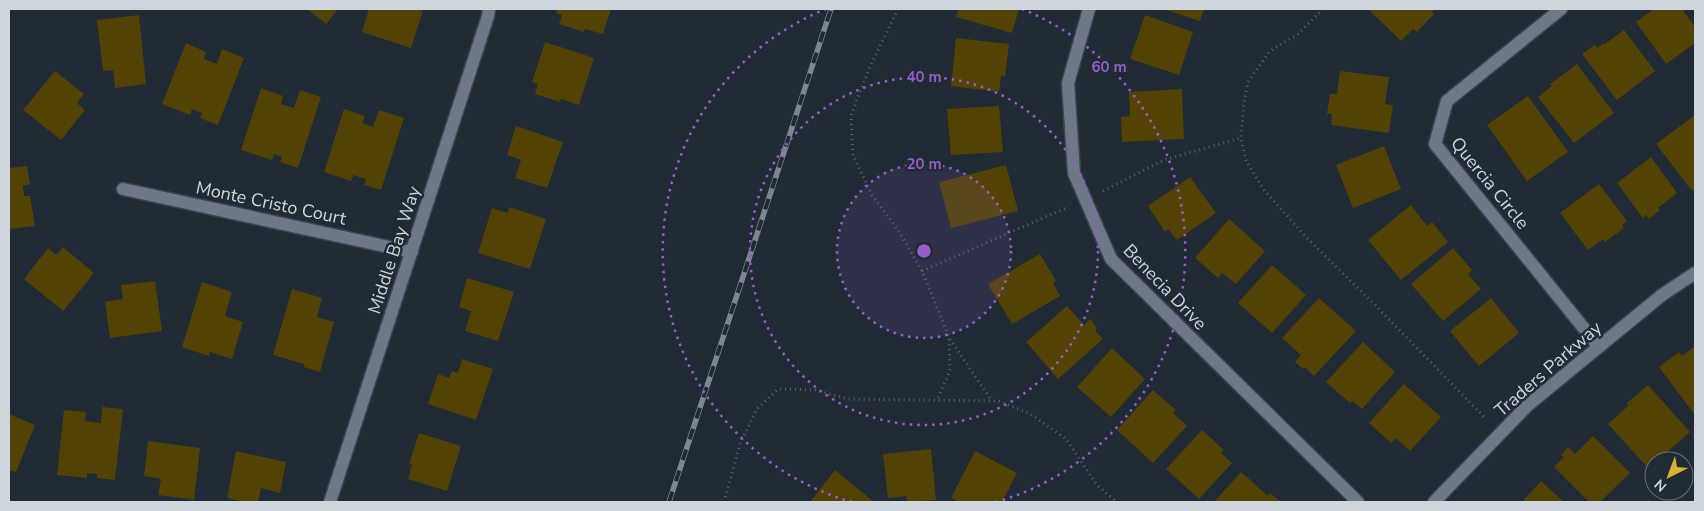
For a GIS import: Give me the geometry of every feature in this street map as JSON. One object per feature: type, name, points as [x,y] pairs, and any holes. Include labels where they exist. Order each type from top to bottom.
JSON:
[{"type":"street","name":"Middle Bay Way","points":[[330,502],[489,9]]},
{"type":"street","name":"Benecia Drive","points":[[1089,9],[1068,83],[1074,173],[1111,259],[1358,502]]},
{"type":"street","name":"Quercia Circle","points":[[1561,9],[1447,101],[1435,144],[1599,347]]},
{"type":"street","name":"Monte Cristo Court","points":[[124,189],[412,252]]},
{"type":"street","name":"Traders Parkway","points":[[1434,502],[1528,406],[1662,295],[1695,273]]},
{"type":"path","points":[[898,9],[868,71],[851,116],[853,155],[872,195],[898,230],[922,271],[949,338],[991,401]]},
{"type":"path","points":[[1323,9],[1298,34],[1270,51],[1248,82],[1241,138],[1246,161],[1264,190],[1306,237],[1500,434]]},
{"type":"path","points":[[922,271],[1085,200],[1164,160],[1241,138]]},
{"type":"path","points":[[937,400],[950,371],[949,338]]},
{"type":"path","points":[[724,502],[740,444],[757,409],[778,389],[816,390],[848,399],[998,401],[1029,414],[1066,439],[1097,486],[1117,502]]},
{"type":"building","points":[[307,9],[338,9],[326,24]]},
{"type":"building","points":[[369,9],[414,9],[423,11],[411,48],[362,32]]},
{"type":"building","points":[[557,9],[611,9],[603,34],[585,29],[584,32],[559,24],[562,15],[556,13]]},
{"type":"building","points":[[959,9],[1019,9],[1012,33],[956,17]]},
{"type":"building","points":[[1164,9],[1204,9],[1200,21]]},
{"type":"building","points":[[1435,9],[1432,12],[1434,14],[1417,32],[1413,29],[1401,41],[1369,10]]},
{"type":"building","points":[[1654,9],[1682,9],[1695,27],[1695,43],[1666,64],[1636,22]]},
{"type":"building","points":[[139,15],[146,84],[115,88],[113,70],[103,71],[97,20]]},
{"type":"building","points":[[1145,15],[1193,32],[1179,75],[1130,59]]},
{"type":"building","points":[[1624,30],[1655,71],[1617,100],[1582,54],[1595,45],[1597,48],[1605,44]]},
{"type":"building","points":[[956,38],[1009,44],[1005,76],[1001,76],[999,92],[951,86]]},
{"type":"building","points":[[545,42],[594,58],[579,105],[561,99],[560,102],[535,94],[538,84],[532,82]]},
{"type":"building","points":[[186,43],[206,52],[204,59],[217,64],[222,49],[244,58],[218,125],[200,118],[202,113],[192,109],[190,115],[162,104]]},
{"type":"building","points":[[1577,64],[1614,113],[1574,143],[1538,97],[1552,86],[1550,84]]},
{"type":"building","points":[[55,71],[84,94],[77,103],[85,110],[61,140],[23,110]]},
{"type":"building","points":[[1340,71],[1389,77],[1385,104],[1393,105],[1389,133],[1331,125],[1332,114],[1327,114],[1330,94],[1337,94]]},
{"type":"building","points":[[261,88],[283,96],[281,104],[294,108],[300,90],[321,97],[298,168],[280,162],[282,157],[274,154],[272,160],[241,150]]},
{"type":"building","points":[[1182,89],[1184,139],[1122,142],[1121,117],[1130,116],[1129,92]]},
{"type":"building","points":[[1528,96],[1568,152],[1527,181],[1487,125]]},
{"type":"building","points":[[999,106],[1003,152],[951,155],[947,109]]},
{"type":"building","points":[[344,109],[365,116],[362,123],[373,127],[379,110],[404,118],[381,190],[364,185],[366,179],[353,175],[351,181],[324,172]]},
{"type":"building","points":[[1695,115],[1695,189],[1692,191],[1656,144]]},
{"type":"building","points":[[516,126],[563,142],[547,188],[515,178],[521,160],[507,155]]},
{"type":"building","points":[[1384,146],[1401,189],[1353,208],[1336,165]]},
{"type":"building","points":[[1651,157],[1677,193],[1658,208],[1660,210],[1649,219],[1646,215],[1643,218],[1617,183]]},
{"type":"building","points":[[1006,165],[1018,211],[951,228],[939,182]]},
{"type":"building","points":[[27,166],[30,184],[23,186],[24,196],[30,196],[35,226],[9,229],[9,168]]},
{"type":"building","points":[[1190,177],[1216,213],[1177,240],[1168,229],[1165,232],[1148,206]]},
{"type":"building","points":[[1599,184],[1627,221],[1622,225],[1624,228],[1605,242],[1603,239],[1588,250],[1560,213]]},
{"type":"building","points":[[1411,205],[1427,226],[1432,222],[1448,242],[1401,280],[1368,240]]},
{"type":"building","points":[[509,207],[546,219],[530,269],[478,253],[492,208],[508,213]]},
{"type":"building","points":[[1229,219],[1265,251],[1236,284],[1222,273],[1218,278],[1195,258]]},
{"type":"building","points":[[63,247],[94,273],[63,311],[24,279],[48,248],[56,255]]},
{"type":"building","points":[[1453,248],[1472,270],[1468,274],[1481,289],[1443,321],[1411,284]]},
{"type":"building","points":[[1040,254],[1056,281],[1053,283],[1060,296],[1012,324],[988,284]]},
{"type":"building","points":[[1272,265],[1306,295],[1272,333],[1238,303]]},
{"type":"building","points":[[467,278],[514,292],[498,341],[465,331],[471,311],[459,307]]},
{"type":"building","points":[[155,281],[162,331],[110,338],[105,302],[123,299],[121,285]]},
{"type":"building","points":[[202,282],[232,292],[225,316],[243,322],[232,359],[210,352],[209,356],[182,347]]},
{"type":"building","points":[[292,289],[322,298],[317,317],[334,322],[320,372],[304,367],[304,364],[273,355]]},
{"type":"building","points":[[1319,298],[1356,331],[1314,376],[1305,367],[1303,369],[1295,362],[1301,355],[1282,338]]},
{"type":"building","points":[[1491,298],[1519,333],[1479,366],[1450,331]]},
{"type":"building","points":[[1067,306],[1084,325],[1090,319],[1097,328],[1095,330],[1103,339],[1058,379],[1026,342]]},
{"type":"building","points":[[1363,342],[1395,372],[1362,409],[1353,401],[1350,403],[1326,382]]},
{"type":"building","points":[[1695,346],[1695,415],[1659,367],[1679,352],[1682,356]]},
{"type":"building","points":[[1112,348],[1145,379],[1111,417],[1077,387]]},
{"type":"building","points":[[462,359],[493,369],[476,420],[428,404],[438,374],[449,378],[452,371],[458,373]]},
{"type":"building","points":[[1404,384],[1441,417],[1410,451],[1396,438],[1391,443],[1369,423]]},
{"type":"building","points":[[1648,385],[1690,432],[1668,451],[1644,451],[1644,464],[1608,424],[1628,406],[1627,403]]},
{"type":"building","points":[[1153,390],[1176,410],[1173,413],[1187,426],[1153,463],[1117,430]]},
{"type":"building","points":[[102,407],[123,409],[115,480],[97,478],[97,474],[87,473],[87,478],[57,475],[64,410],[86,412],[85,421],[101,423]]},
{"type":"building","points":[[9,414],[35,425],[16,472],[9,470]]},
{"type":"building","points":[[1202,430],[1224,450],[1221,453],[1232,463],[1199,499],[1166,469]]},
{"type":"building","points":[[419,433],[461,446],[447,491],[408,479],[412,465],[409,464]]},
{"type":"building","points":[[1593,436],[1630,473],[1600,502],[1589,502],[1554,467],[1564,457],[1561,455],[1568,447],[1575,454]]},
{"type":"building","points":[[148,441],[200,448],[194,500],[158,495],[161,479],[144,476]]},
{"type":"building","points":[[931,449],[936,500],[907,502],[906,496],[888,498],[883,454]]},
{"type":"building","points":[[236,451],[286,462],[280,493],[261,488],[258,502],[227,498]]},
{"type":"building","points":[[975,451],[1017,473],[1002,502],[959,502],[951,498]]},
{"type":"building","points":[[835,470],[874,502],[810,502]]},
{"type":"building","points":[[1241,472],[1268,496],[1270,493],[1280,501],[1214,502]]},
{"type":"building","points":[[1541,481],[1564,502],[1522,502]]},
{"type":"railway","points":[[669,502],[831,9]]}]
